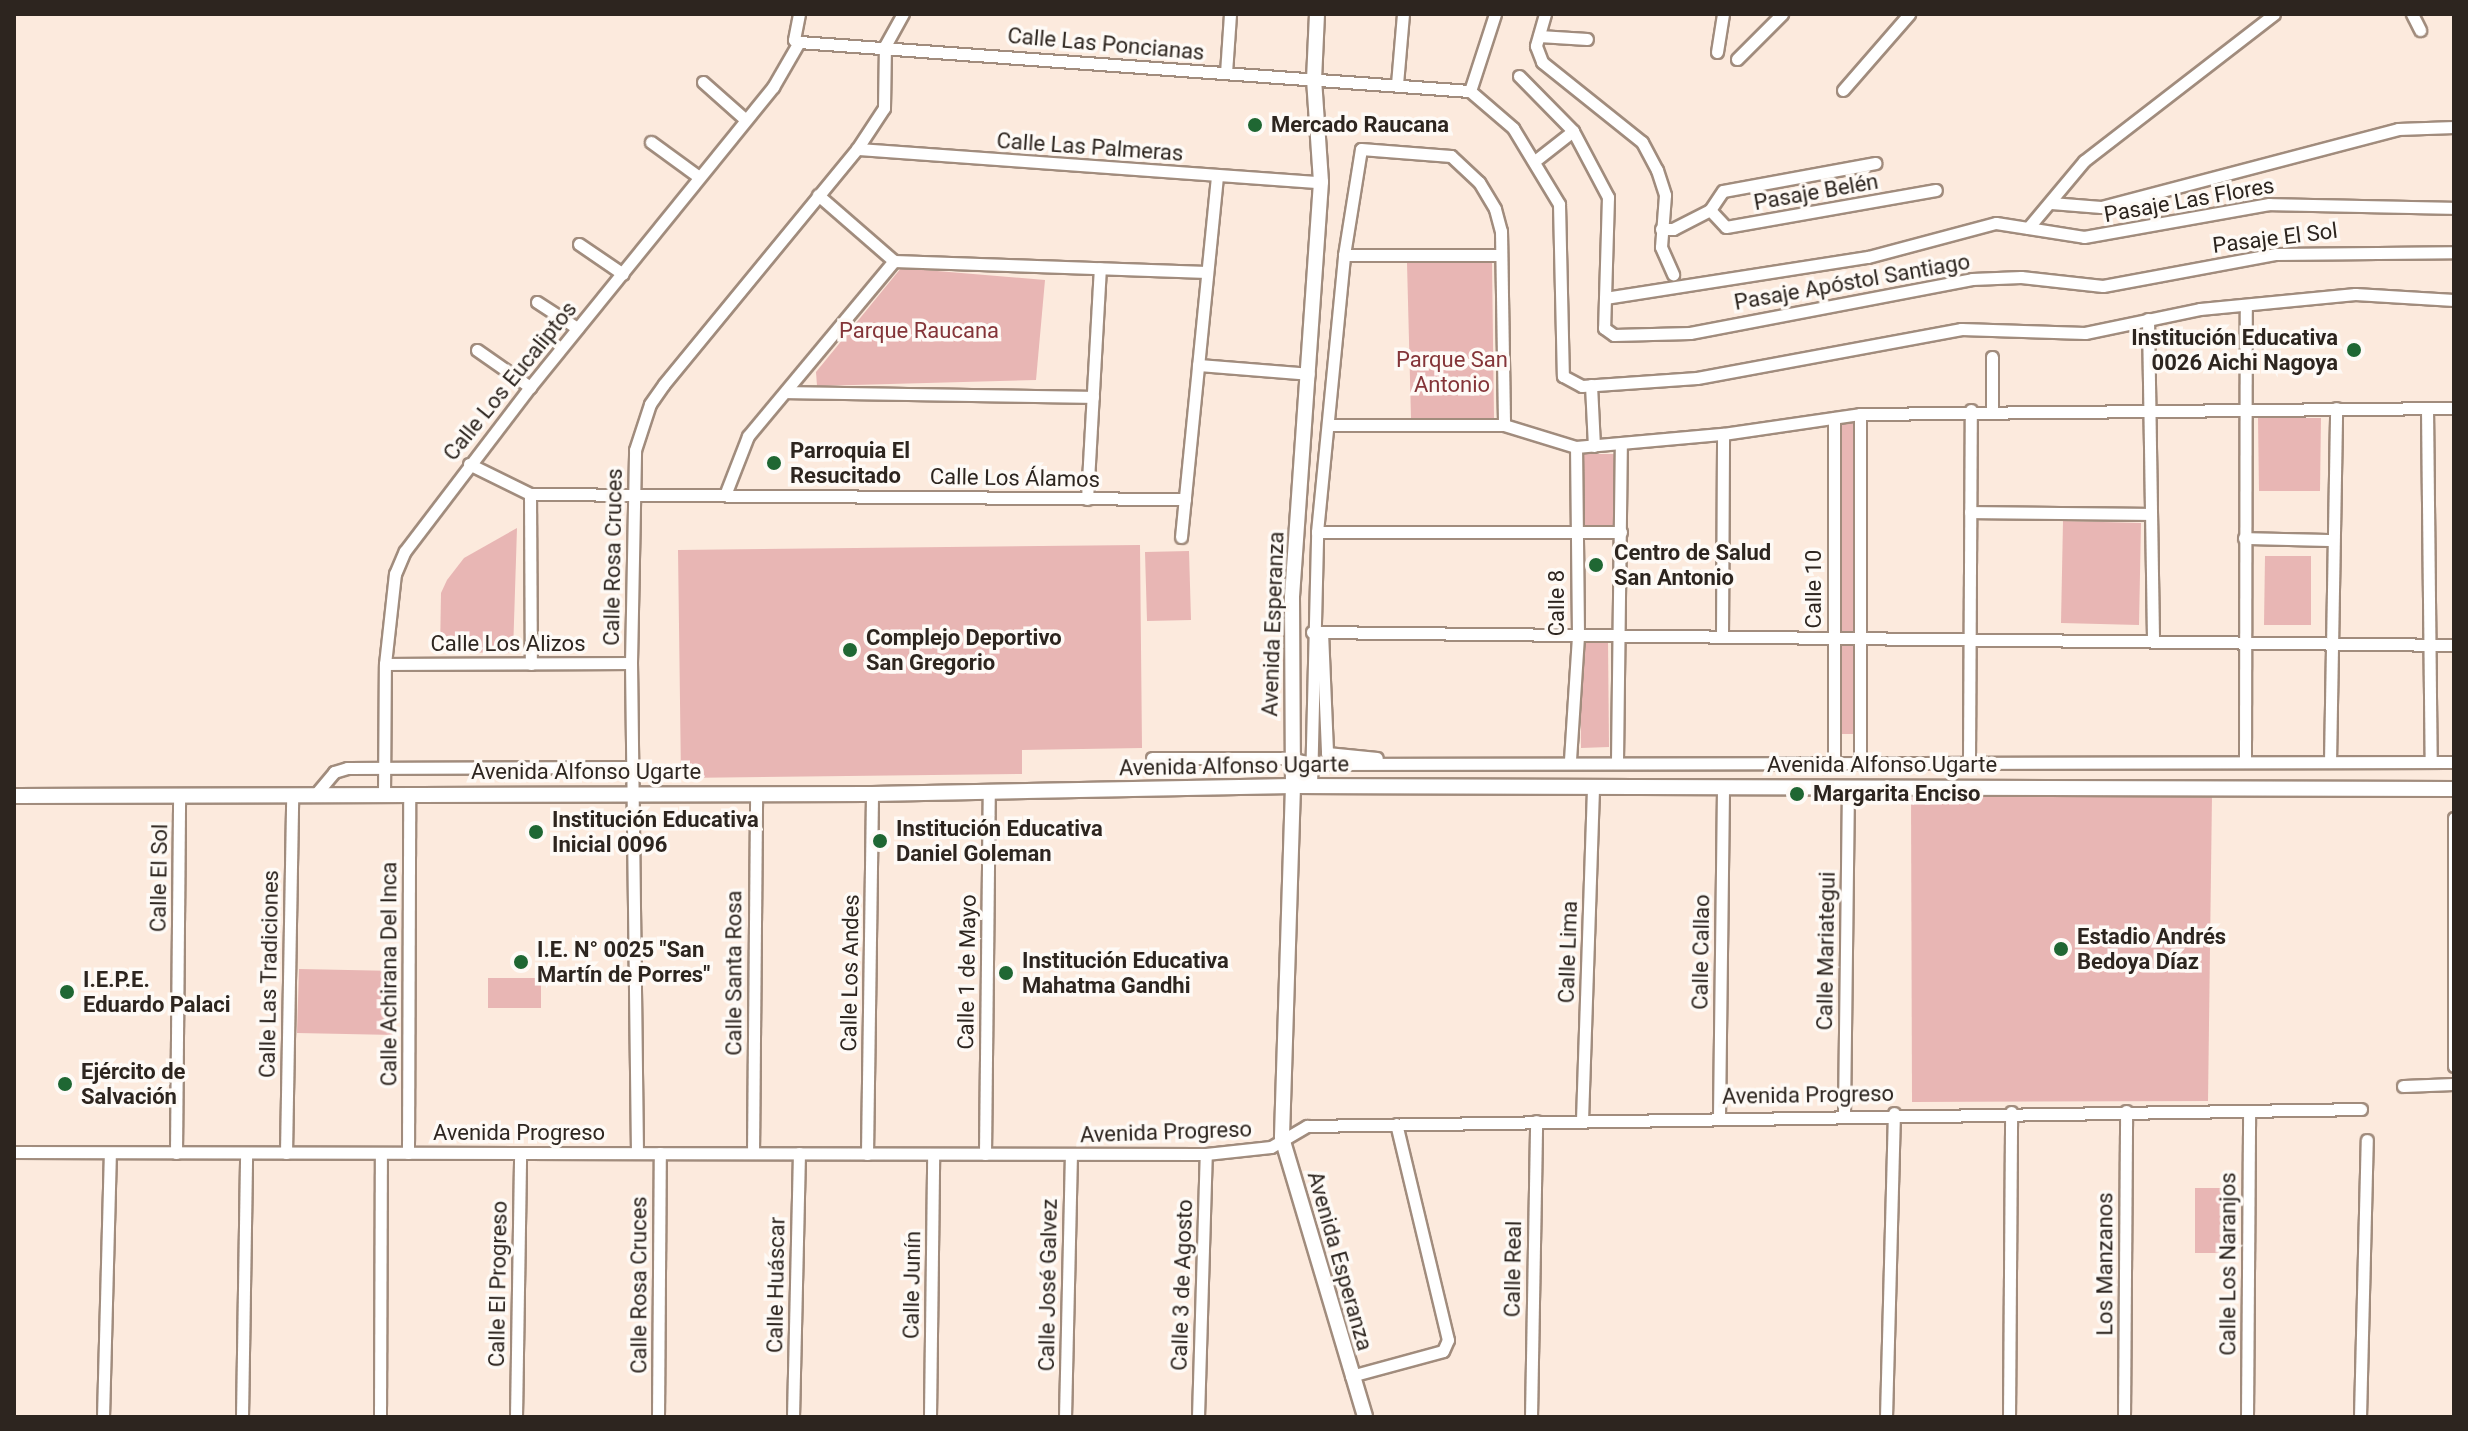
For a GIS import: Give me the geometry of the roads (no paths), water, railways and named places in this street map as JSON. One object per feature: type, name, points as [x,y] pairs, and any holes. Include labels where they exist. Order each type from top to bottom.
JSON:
[{"type":"street","points":[[799,14],[794,40],[799,42]]},
{"type":"street","points":[[885,46],[903,14]]},
{"type":"street","points":[[1226,73],[1230,14]]},
{"type":"street","name":"Avenida Esperanza","points":[[1317,14],[1314,79],[1321,182],[1292,597],[1293,786],[1282,1138],[1365,1417]]},
{"type":"street","points":[[1397,84],[1403,14]]},
{"type":"street","points":[[1495,14],[1470,91],[1513,128],[1536,160],[1559,204],[1563,376],[1570,383],[1591,385],[1697,378],[1961,329],[2018,327],[2085,333],[2148,319],[2355,294],[2454,300]]},
{"type":"street","points":[[1545,14],[1537,53],[1542,62],[1642,142],[1665,195],[1661,247],[1673,274]]},
{"type":"street","points":[[1717,52],[1723,14]]},
{"type":"street","points":[[1766,14],[1781,16]]},
{"type":"street","points":[[1843,90],[1909,14]]},
{"type":"street","points":[[2028,228],[2051,203],[2056,190],[2084,161],[2274,14]]},
{"type":"street","points":[[2412,14],[2420,30]]},
{"type":"street","points":[[1737,59],[1781,16]]},
{"type":"street","points":[[1539,36],[1587,39]]},
{"type":"street","name":"Calle Las Poncianas","points":[[799,42],[1470,91]]},
{"type":"street","name":"Calle Los Eucaliptos","points":[[384,795],[385,664],[400,563],[469,464],[746,120],[799,42]]},
{"type":"street","name":"Calle Rosa Cruces","points":[[637,1153],[631,663],[635,450],[650,404],[857,149],[886,102],[885,46]]},
{"type":"street","points":[[1519,76],[1573,131],[1608,197],[1605,298]]},
{"type":"street","points":[[703,82],[746,120]]},
{"type":"street","points":[[2051,203],[2101,207],[2398,129],[2454,127]]},
{"type":"street","points":[[1536,160],[1573,131]]},
{"type":"street","points":[[651,142],[699,177]]},
{"type":"street","name":"Calle Las Palmeras","points":[[857,149],[1321,182]]},
{"type":"street","points":[[1311,786],[1317,532],[1344,255],[1361,149],[1451,156],[1479,182],[1495,209],[1501,255],[1504,425]]},
{"type":"street","points":[[1661,229],[1673,229],[1710,210],[1723,191],[1875,163]]},
{"type":"street","points":[[1181,537],[1217,177]]},
{"type":"street","name":"Pasaje Belén","points":[[1710,210],[1726,227],[1936,190]]},
{"type":"street","points":[[818,195],[894,261],[1207,272]]},
{"type":"street","name":"Pasaje Las Flores","points":[[1605,298],[1868,257],[1996,223],[2112,236],[2300,202],[2454,208]]},
{"type":"street","points":[[579,244],[623,274]]},
{"type":"street","name":"Pasaje El Sol","points":[[2103,286],[2276,254],[2454,252]]},
{"type":"street","points":[[1344,255],[1501,255]]},
{"type":"street","points":[[725,495],[748,436],[894,261]]},
{"type":"street","points":[[1087,499],[1100,268]]},
{"type":"street","name":"Pasaje Apóstol Santiago","points":[[1605,298],[1604,328],[1609,334],[1690,333],[1972,279],[2021,277],[2103,286]]},
{"type":"street","points":[[537,302],[577,328]]},
{"type":"street","points":[[2245,762],[2243,408],[2246,305]]},
{"type":"street","points":[[2148,319],[2153,409],[2150,514],[2153,641]]},
{"type":"street","points":[[477,350],[530,387]]},
{"type":"street","points":[[1992,357],[1992,410]]},
{"type":"street","points":[[1198,365],[1309,374]]},
{"type":"street","points":[[1591,385],[1594,446]]},
{"type":"street","points":[[786,392],[1093,397]]},
{"type":"street","points":[[2330,762],[2336,408]]},
{"type":"street","points":[[2427,408],[2431,762]]},
{"type":"street","points":[[1328,425],[1504,425],[1576,447],[1723,434],[1860,414],[1971,410],[2454,408]]},
{"type":"street","points":[[1969,761],[1971,410]]},
{"type":"street","points":[[1860,414],[1860,761]]},
{"type":"street","name":"Calle 10","points":[[1834,418],[1834,761]]},
{"type":"street","points":[[1722,637],[1723,434]]},
{"type":"street","points":[[1617,761],[1616,635],[1621,445]]},
{"type":"street","name":"Calle 8","points":[[1570,760],[1578,635],[1576,447]]},
{"type":"street","name":"Calle Los Álamos","points":[[469,464],[530,494],[1185,499]]},
{"type":"street","points":[[530,494],[531,664]]},
{"type":"street","points":[[1970,512],[2150,514]]},
{"type":"street","points":[[1317,532],[1621,532]]},
{"type":"street","points":[[2244,538],[2333,540]]},
{"type":"street","points":[[1317,632],[2454,645]]},
{"type":"street","points":[[1317,632],[1327,753],[1395,763]]},
{"type":"street","name":"Calle Los Alizos","points":[[385,664],[631,663]]},
{"type":"street","name":"Avenida Alfonso Ugarte","points":[[1152,758],[1291,758],[1313,764],[1570,760],[2454,762]]},
{"type":"street","points":[[315,795],[334,772],[383,768],[632,767]]},
{"type":"street","name":"Avenida Alfonso Ugarte","points":[[14,796],[872,794],[1293,786],[2454,789]]},
{"type":"street","name":"Calle Lima","points":[[1582,1120],[1593,787]]},
{"type":"street","name":"Calle Callao","points":[[1719,1117],[1723,787]]},
{"type":"street","name":"Calle Mariategui","points":[[1844,1114],[1848,787]]},
{"type":"street","name":"Calle 1 de Mayo","points":[[985,1154],[989,791]]},
{"type":"street","name":"Calle Santa Rosa","points":[[753,1153],[756,794]]},
{"type":"street","name":"Calle Los Andes","points":[[867,1154],[872,794]]},
{"type":"street","name":"Calle Las Tradiciones","points":[[286,1153],[292,795]]},
{"type":"street","name":"Calle Achirana Del Inca","points":[[408,1153],[409,795]]},
{"type":"street","name":"Calle El Sol","points":[[176,1153],[179,796]]},
{"type":"street","points":[[2454,818],[2454,1066]]},
{"type":"street","points":[[2403,1086],[2454,1084]]},
{"type":"street","name":"Avenida Progreso","points":[[14,1152],[1206,1154],[1256,1151],[1307,1126],[1894,1113],[2361,1109]]},
{"type":"street","name":"Los Manzanos","points":[[2124,1417],[2126,1111]]},
{"type":"street","name":"Calle Los Naranjos","points":[[2247,1417],[2249,1111]]},
{"type":"street","points":[[2009,1417],[2011,1112]]},
{"type":"street","points":[[1886,1417],[1894,1113]]},
{"type":"street","name":"Calle Real","points":[[1531,1417],[1536,1121]]},
{"type":"street","points":[[1351,1376],[1443,1351],[1448,1340],[1396,1124]]},
{"type":"street","points":[[2360,1417],[2367,1140]]},
{"type":"street","points":[[103,1417],[110,1153]]},
{"type":"street","points":[[242,1417],[246,1153]]},
{"type":"street","points":[[380,1417],[381,1153]]},
{"type":"street","name":"Calle El Progreso","points":[[516,1417],[520,1153]]},
{"type":"street","name":"Calle Rosa Cruces","points":[[658,1417],[660,1153]]},
{"type":"street","name":"Calle Huáscar","points":[[793,1417],[799,1153]]},
{"type":"street","name":"Calle Junín","points":[[930,1417],[933,1154]]},
{"type":"street","name":"Calle José Galvez","points":[[1065,1417],[1071,1154]]},
{"type":"street","name":"Calle 3 de Agosto","points":[[1198,1417],[1206,1154]]},
{"type":"place","name":"Mercado Raucana","points":[[1255,125]]},
{"type":"place","name":"Institución Educativa 0026 Aichi Nagoya","points":[[2354,350]]},
{"type":"place","name":"Parroquia El Resucitado","points":[[774,463]]},
{"type":"place","name":"Centro de Salud San Antonio","points":[[1596,565]]},
{"type":"place","name":"Complejo Deportivo San Gregorio","points":[[850,650]]},
{"type":"place","name":"Margarita Enciso","points":[[1797,794]]},
{"type":"place","name":"Institución Educativa Inicial 0096","points":[[536,832]]},
{"type":"place","name":"Institución Educativa Daniel Goleman","points":[[880,841]]},
{"type":"place","name":"Estadio Andrés Bedoya Díaz","points":[[2061,949]]},
{"type":"place","name":"I.E. N° 0025 \"San Martín de Porres\"","points":[[521,962]]},
{"type":"place","name":"Institución Educativa Mahatma Gandhi","points":[[1006,973]]},
{"type":"place","name":"I.E.P.E. Eduardo Palaci","points":[[67,992]]},
{"type":"place","name":"Ejército de Salvación","points":[[65,1084]]},
{"type":"park label","name":"Parque Raucana","points":[[919,331]]},
{"type":"park label","name":"Parque San Antonio","points":[[1452,372]]}]
